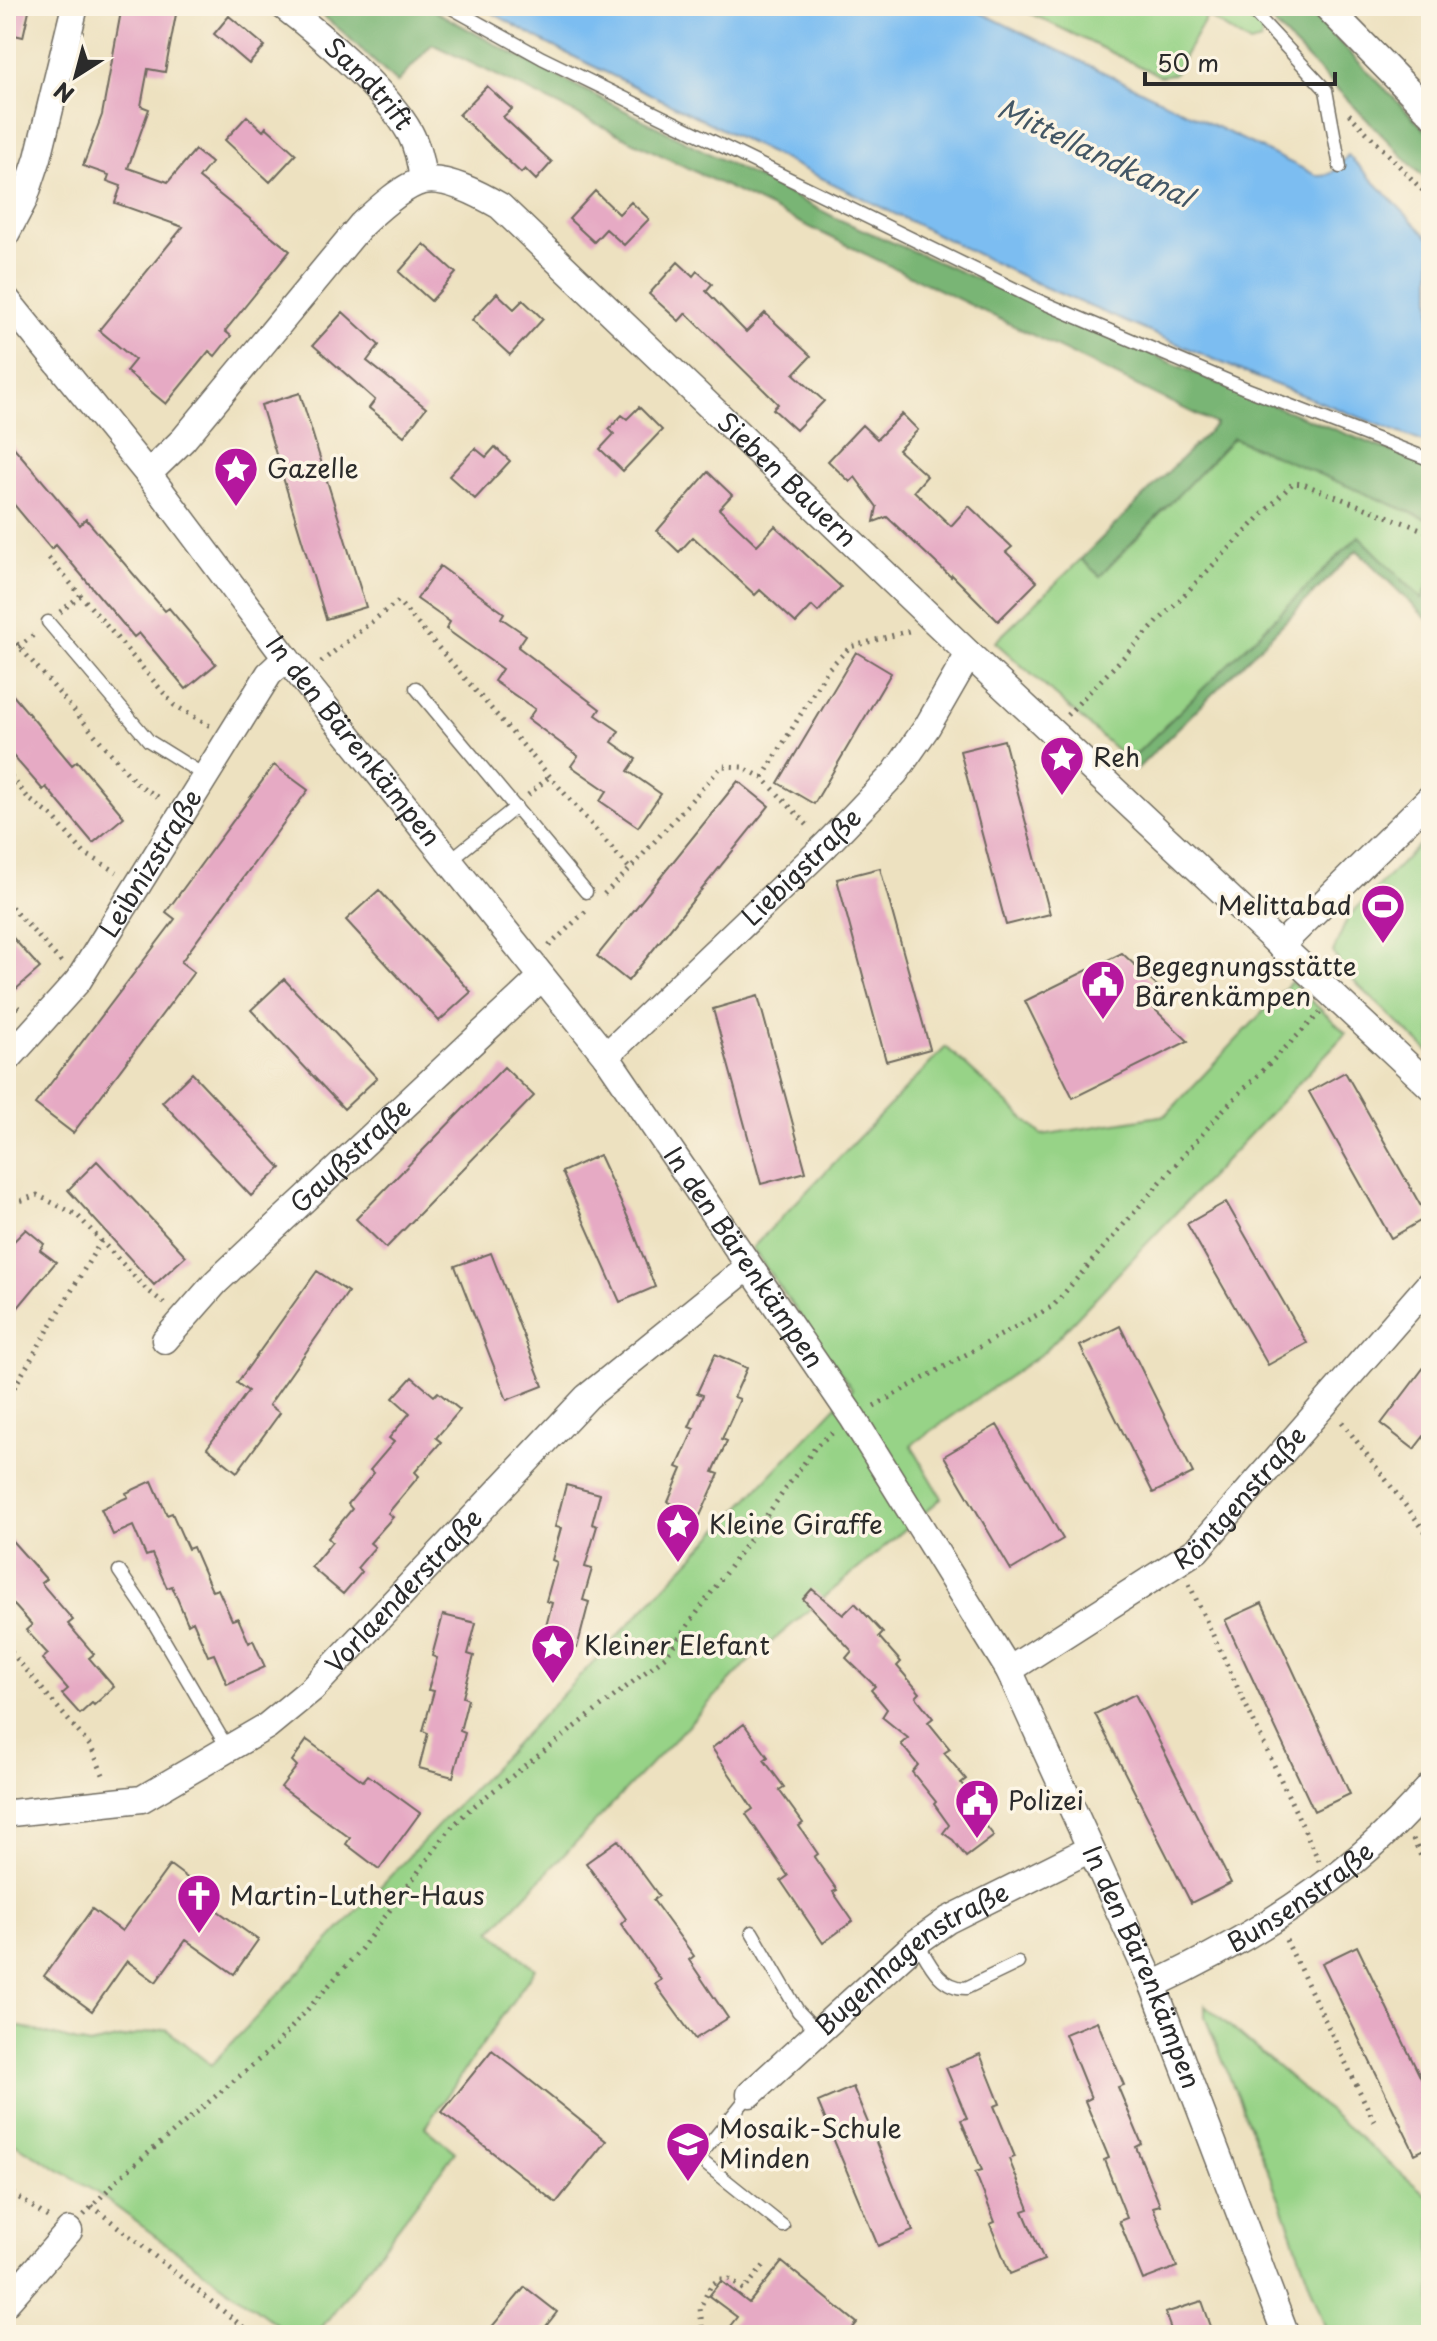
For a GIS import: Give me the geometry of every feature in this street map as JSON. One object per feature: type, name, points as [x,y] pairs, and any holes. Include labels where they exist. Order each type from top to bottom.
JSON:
[{"type":"street","points":[[6,234],[24,200],[38,158],[75,6]]},
{"type":"street","name":"Sandtrift","points":[[283,6],[387,101],[410,133],[420,157],[423,181]]},
{"type":"street","points":[[1326,6],[1431,113]]},
{"type":"street","points":[[148,474],[183,440],[361,225],[390,199],[423,181]]},
{"type":"street","name":"Sieben Bauern","points":[[423,181],[451,183],[481,194],[500,206],[969,654],[1431,1087]]},
{"type":"street","name":"In den Bärenkämpen","points":[[6,299],[148,474],[294,668],[606,1056],[853,1418],[1009,1670],[1153,1985],[1286,2335]]},
{"type":"street","name":"Liebigstraße","points":[[606,1056],[826,845],[895,773],[927,727],[969,654]]},
{"type":"street","name":"Leibnizstraße","points":[[6,1061],[78,981],[269,674],[294,668]]},
{"type":"street","points":[[1280,946],[1431,797]]},
{"type":"street","name":"Gaußstraße","points":[[165,1340],[216,1282],[537,970]]},
{"type":"street","name":"Vorlaenderstraße","points":[[6,1812],[142,1799],[267,1726],[312,1689],[587,1397],[748,1267]]},
{"type":"street","name":"Röntgenstraße","points":[[1009,1670],[1197,1550],[1431,1282]]},
{"type":"street","name":"Bunsenstraße","points":[[1153,1985],[1213,1956],[1276,1918],[1328,1880],[1402,1816],[1431,1785]]},
{"type":"street","name":"Bugenhagenstraße","points":[[750,2094],[917,1942],[948,1920],[1090,1849]]},
{"type":"street","points":[[6,2303],[69,2231]]},
{"type":"lane","points":[[448,6],[542,58],[1037,300],[1247,389],[1431,460]]},
{"type":"lane","points":[[1248,6],[1326,90],[1340,167]]},
{"type":"lane","points":[[48,622],[149,741],[207,777]]},
{"type":"lane","points":[[416,688],[586,892]]},
{"type":"lane","points":[[449,861],[516,807]]},
{"type":"lane","points":[[119,1571],[151,1618],[228,1749]]},
{"type":"lane","points":[[752,1932],[798,2011],[818,2032]]},
{"type":"lane","points":[[917,1942],[938,1975],[953,1987],[966,1988],[1018,1963]]},
{"type":"lane","points":[[750,2094],[698,2158],[783,2226]]},
{"type":"path","points":[[1326,90],[1431,199]]},
{"type":"path","points":[[1051,731],[1293,483],[1303,484],[1431,533]]},
{"type":"path","points":[[49,558],[174,705],[231,737]]},
{"type":"path","points":[[294,668],[398,601],[630,869]]},
{"type":"path","points":[[763,778],[828,669],[850,647],[909,631],[928,615]]},
{"type":"path","points":[[6,631],[136,783],[185,812]]},
{"type":"path","points":[[537,970],[722,766],[742,767],[763,778],[826,845]]},
{"type":"path","points":[[6,770],[29,799],[52,816],[84,853],[139,884]]},
{"type":"path","points":[[516,807],[550,776]]},
{"type":"path","points":[[6,901],[78,981]]},
{"type":"path","points":[[6,2189],[69,2231],[120,2177],[275,2046],[361,1949],[450,1829],[470,1809],[666,1656],[817,1445],[853,1418],[1053,1306],[1223,1110],[1335,998]]},
{"type":"path","points":[[6,1206],[37,1195],[77,1215],[146,1289],[184,1319]]},
{"type":"path","points":[[6,1401],[101,1241]]},
{"type":"path","points":[[1326,1400],[1431,1539]]},
{"type":"path","points":[[1178,1562],[1328,1880]]},
{"type":"path","points":[[6,1646],[91,1747],[107,1784],[109,1803]]},
{"type":"path","points":[[1402,1816],[1431,1878]]},
{"type":"path","points":[[1276,1918],[1375,2123]]},
{"type":"path","points":[[92,2206],[253,2335]]},
{"type":"path","points":[[703,2335],[700,2308],[711,2285],[720,2279],[729,2279],[744,2290],[766,2263]]},
{"type":"green space","points":[[311,6],[426,6],[502,48],[838,219],[1244,394],[1431,467],[1431,521],[1233,438],[1100,576],[1081,559],[1216,424],[432,44],[397,83]]},
{"type":"green space","points":[[1015,6],[1256,6],[1264,14],[1261,41],[1250,44],[1207,16],[1174,74],[1160,76]]},
{"type":"green space","points":[[1256,6],[1304,6],[1431,136],[1431,185]]},
{"type":"green space","points":[[1233,438],[1431,521],[1431,579],[1422,600],[1359,537],[1129,761],[995,642],[1081,559],[1100,576]]},
{"type":"green space","points":[[1359,536],[1422,599],[1431,579],[1431,623],[1357,550],[1137,769],[1129,761]]},
{"type":"green space","name":"Melittabad","points":[[1431,833],[1431,1054],[1344,972],[1333,952],[1348,917]]},
{"type":"green space","points":[[1291,982],[1346,1033],[1044,1352],[911,1445],[942,1498],[750,1660],[491,1931],[535,1969],[425,2127],[455,2152],[316,2335],[291,2335],[97,2193],[6,2138],[6,2023],[89,2045],[166,2029],[211,2065],[852,1389],[752,1248],[946,1047],[1042,1135],[1166,1115]]},
{"type":"green space","points":[[1205,2005],[1431,2199],[1431,2335],[1328,2335],[1281,2203],[1205,2017]]},
{"type":"water","name":"Mittellandkanal","points":[[480,6],[967,6],[1318,176],[1332,172],[1348,155],[1431,240],[1431,445],[1253,376],[1044,287],[550,45]]},
{"type":"building","points":[[6,6],[30,6],[23,37],[6,33]]},
{"type":"building","points":[[122,6],[177,9],[165,72],[148,69],[141,106],[149,109],[128,168],[168,182],[195,150],[211,163],[199,178],[290,251],[225,331],[231,336],[215,356],[209,351],[166,404],[126,371],[135,360],[99,330],[183,227],[115,203],[121,186],[107,181],[109,175],[83,166],[102,115]]},
{"type":"building","points":[[229,16],[265,46],[249,64],[214,34]]},
{"type":"building","points":[[487,86],[512,109],[503,117],[552,162],[536,180],[525,169],[521,173],[459,115]]},
{"type":"building","points":[[247,116],[263,131],[266,127],[296,154],[270,182],[225,140]]},
{"type":"building","points":[[595,191],[619,214],[631,202],[649,219],[624,245],[606,229],[594,242],[569,219]]},
{"type":"building","points":[[424,244],[456,273],[431,301],[399,272]]},
{"type":"building","points":[[678,262],[693,276],[697,271],[712,284],[706,291],[746,332],[765,313],[811,356],[794,374],[824,401],[796,430],[773,409],[778,404],[686,313],[679,321],[649,294]]},
{"type":"building","points":[[497,293],[514,309],[523,300],[543,319],[510,355],[472,320]]},
{"type":"building","points":[[343,312],[379,345],[367,361],[426,408],[404,436],[369,408],[375,400],[313,345]]},
{"type":"building","points":[[300,393],[366,607],[326,619],[261,405]]},
{"type":"building","points":[[639,407],[662,430],[623,471],[600,449],[614,434],[609,429],[622,415],[627,419]]},
{"type":"building","points":[[902,414],[918,430],[898,450],[927,476],[914,491],[951,526],[969,506],[1012,547],[1006,552],[1037,582],[998,621],[887,517],[874,522],[877,507],[855,477],[850,482],[828,461],[862,425],[877,439]]},
{"type":"building","points":[[6,438],[80,525],[86,519],[165,611],[169,608],[216,664],[186,689],[139,633],[134,637],[56,545],[51,549],[6,495]]},
{"type":"building","points":[[495,447],[510,461],[475,499],[449,476],[475,448],[486,457]]},
{"type":"building","points":[[708,472],[732,495],[719,509],[757,545],[775,526],[841,587],[818,612],[812,606],[796,623],[760,590],[755,595],[693,537],[679,552],[657,531]]},
{"type":"building","points":[[440,566],[504,613],[501,618],[526,635],[518,647],[600,709],[596,715],[619,731],[612,742],[636,759],[628,771],[661,794],[638,827],[600,801],[607,791],[571,766],[578,756],[528,719],[535,709],[494,681],[502,669],[446,629],[450,622],[417,599]]},
{"type":"building","points":[[856,652],[891,673],[814,804],[778,783]]},
{"type":"building","points":[[6,687],[72,765],[77,761],[124,817],[93,843],[46,787],[43,790],[6,748]]},
{"type":"building","points":[[1004,740],[1050,914],[1006,925],[960,751]]},
{"type":"building","points":[[274,765],[308,790],[181,962],[194,972],[73,1133],[35,1104],[175,919],[166,912]]},
{"type":"building","points":[[738,781],[769,806],[628,981],[597,956]]},
{"type":"building","points":[[880,868],[930,1049],[886,1061],[837,879]]},
{"type":"building","points":[[379,890],[471,992],[439,1021],[346,920]]},
{"type":"building","points":[[6,930],[40,968],[6,998]]},
{"type":"building","points":[[1122,953],[1157,986],[1146,1001],[1188,1041],[1073,1098],[1025,1001]]},
{"type":"building","points":[[284,979],[377,1078],[344,1109],[251,1010]]},
{"type":"building","points":[[758,996],[806,1172],[761,1184],[713,1009]]},
{"type":"building","points":[[504,1067],[534,1096],[386,1248],[356,1219]]},
{"type":"building","points":[[1345,1072],[1427,1217],[1391,1238],[1309,1092]]},
{"type":"building","points":[[192,1073],[281,1168],[251,1196],[162,1102]]},
{"type":"building","points":[[599,1155],[655,1287],[620,1302],[562,1172]]},
{"type":"building","points":[[97,1161],[186,1256],[154,1285],[68,1190]]},
{"type":"building","points":[[1226,1202],[1307,1343],[1268,1365],[1187,1224]]},
{"type":"building","points":[[26,1229],[44,1244],[40,1250],[56,1262],[6,1322],[6,1249]]},
{"type":"building","points":[[491,1253],[543,1386],[507,1400],[455,1266]]},
{"type":"building","points":[[317,1271],[348,1292],[269,1405],[280,1413],[237,1472],[207,1448],[248,1391],[237,1383]]},
{"type":"building","points":[[1120,1326],[1193,1473],[1153,1493],[1080,1346]]},
{"type":"building","points":[[715,1354],[747,1368],[734,1397],[740,1399],[722,1439],[727,1441],[713,1472],[719,1474],[700,1516],[668,1502],[682,1469],[677,1467],[694,1429],[689,1427],[703,1395],[697,1393]]},
{"type":"building","points":[[1431,1358],[1431,1427],[1414,1449],[1381,1424]]},
{"type":"building","points":[[412,1377],[434,1396],[438,1392],[460,1410],[436,1438],[441,1442],[415,1472],[419,1476],[388,1513],[393,1517],[370,1543],[375,1547],[357,1568],[362,1572],[343,1594],[311,1567],[332,1542],[328,1538],[352,1509],[348,1504],[374,1473],[370,1470],[394,1442],[389,1438],[410,1413],[393,1398]]},
{"type":"building","points":[[997,1425],[1063,1539],[1011,1570],[944,1456]]},
{"type":"building","points":[[152,1481],[167,1515],[172,1513],[188,1549],[193,1547],[212,1591],[218,1589],[232,1620],[238,1618],[249,1643],[253,1640],[265,1667],[227,1684],[214,1654],[208,1656],[193,1621],[188,1624],[172,1586],[167,1588],[152,1554],[146,1556],[133,1526],[113,1535],[101,1509],[128,1497],[126,1493]]},
{"type":"building","points":[[566,1485],[600,1494],[592,1524],[597,1526],[585,1567],[592,1569],[583,1600],[589,1602],[577,1648],[543,1638],[552,1603],[546,1601],[557,1562],[552,1560],[561,1528],[555,1527]]},
{"type":"building","points":[[6,1534],[46,1579],[41,1583],[73,1620],[68,1624],[94,1654],[89,1658],[114,1687],[80,1714],[62,1694],[68,1689],[42,1659],[48,1654],[26,1630],[32,1625],[6,1596]]},
{"type":"building","points":[[812,1589],[843,1615],[855,1603],[883,1633],[879,1637],[901,1662],[897,1666],[920,1693],[916,1697],[933,1718],[928,1722],[950,1749],[944,1753],[966,1779],[961,1783],[982,1811],[978,1815],[994,1836],[966,1857],[943,1833],[949,1825],[934,1804],[936,1802],[912,1772],[918,1765],[901,1744],[908,1738],[882,1717],[887,1709],[871,1690],[875,1686],[846,1658],[852,1651],[803,1599]]},
{"type":"building","points":[[1262,1603],[1350,1794],[1314,1811],[1225,1620]]},
{"type":"building","points":[[443,1615],[476,1623],[468,1654],[474,1656],[463,1697],[468,1699],[460,1731],[465,1733],[453,1777],[419,1768],[428,1733],[423,1731],[434,1691],[428,1690],[437,1658],[432,1656]]},
{"type":"building","points":[[1135,1694],[1231,1883],[1191,1903],[1095,1714]]},
{"type":"building","points":[[744,1724],[768,1757],[764,1760],[784,1787],[779,1790],[803,1823],[799,1826],[818,1854],[814,1857],[837,1890],[833,1892],[853,1921],[823,1943],[781,1881],[788,1876],[746,1814],[753,1809],[712,1748]]},
{"type":"building","points":[[307,1740],[363,1781],[368,1775],[420,1813],[379,1869],[346,1844],[350,1838],[281,1787],[297,1766],[292,1761]]},
{"type":"building","points":[[618,1840],[659,1896],[653,1900],[694,1956],[689,1960],[728,2018],[695,2039],[655,1984],[661,1980],[621,1924],[626,1919],[586,1863]]},
{"type":"building","name":"Martin-Luther-Haus","points":[[170,1865],[194,1883],[189,1890],[258,1940],[234,1974],[186,1940],[156,1982],[127,1961],[92,2011],[44,1976],[92,1909],[122,1931]]},
{"type":"building","points":[[1357,1946],[1431,2099],[1431,2146],[1415,2154],[1322,1963]]},
{"type":"building","points":[[1097,2021],[1124,2085],[1118,2087],[1142,2144],[1136,2147],[1160,2205],[1153,2207],[1177,2267],[1143,2280],[1119,2221],[1127,2218],[1104,2160],[1109,2158],[1085,2101],[1091,2098],[1065,2034]]},
{"type":"building","points":[[492,2050],[606,2141],[556,2203],[442,2112]]},
{"type":"building","points":[[980,2054],[1000,2104],[994,2106],[1015,2157],[1009,2159],[1029,2209],[1023,2211],[1044,2260],[1010,2274],[990,2224],[995,2222],[975,2172],[982,2170],[961,2120],[967,2118],[946,2068]]},
{"type":"building","points":[[853,2087],[913,2231],[878,2246],[818,2102]]},
{"type":"building","points":[[782,2262],[857,2323],[847,2335],[723,2335],[737,2317],[709,2296],[721,2281],[749,2303]]},
{"type":"building","points":[[525,2287],[557,2312],[539,2335],[485,2335]]},
{"type":"building","points":[[1202,2301],[1214,2335],[1173,2335],[1165,2313]]},
{"type":"place","name":"Gazelle","points":[[236,508]]},
{"type":"place","name":"Reh","points":[[1062,797]]},
{"type":"place","name":"Melittabad","points":[[1383,945]]},
{"type":"place","name":"Begegnungsstätte Bärenkämpen","points":[[1103,1021]]},
{"type":"place","name":"Kleine Giraffe","points":[[678,1564]]},
{"type":"place","name":"Kleiner Elefant","points":[[553,1685]]},
{"type":"place","name":"Polizei","points":[[977,1840]]},
{"type":"place","name":"Martin-Luther-Haus","points":[[199,1935]]},
{"type":"place","name":"Mosaik-Schule Minden","points":[[688,2183]]}]
